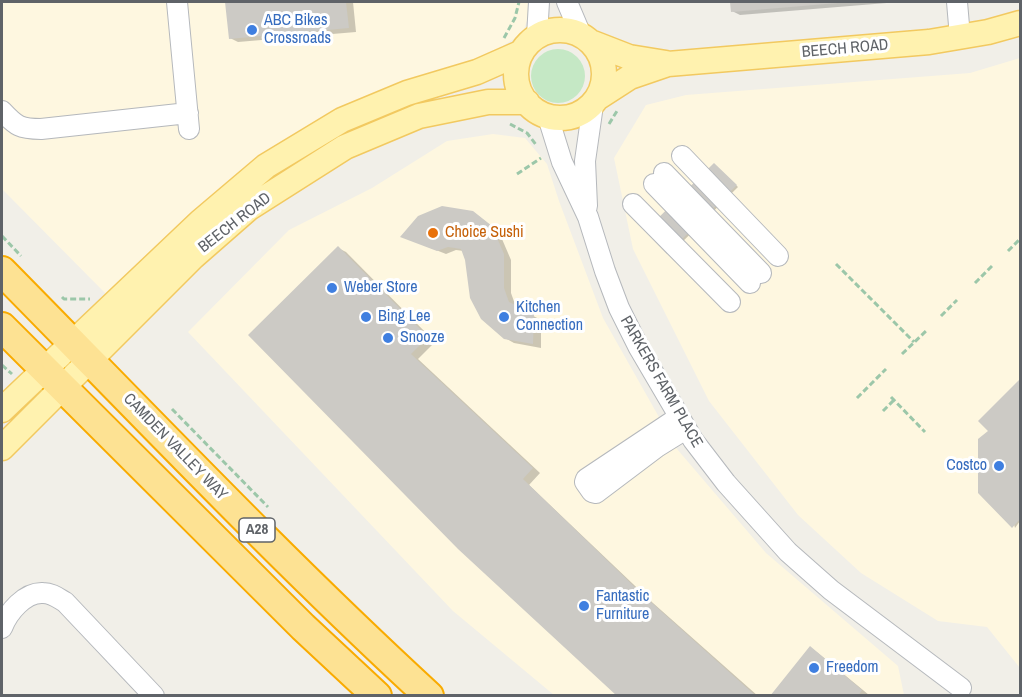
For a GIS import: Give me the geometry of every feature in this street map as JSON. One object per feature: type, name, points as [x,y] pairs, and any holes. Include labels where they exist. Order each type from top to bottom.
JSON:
[{"type":"highway","name":"CAMDEN VALLEY WAY","points":[[2,272],[362,634],[429,696]]},
{"type":"highway","name":"A28","points":[[2,327],[303,627],[377,696]]},
{"type":"main road","name":"BEECH ROAD","points":[[596,101],[630,77],[668,64],[929,42],[988,32],[1020,23]]},
{"type":"main road","points":[[551,30],[567,30],[587,39],[603,60],[605,69],[605,79],[596,101],[584,112],[573,117],[548,117],[533,109],[520,95],[516,75],[519,44],[551,30]]},
{"type":"main road","name":"BEECH ROAD","points":[[587,39],[629,57],[668,64]]},
{"type":"main road","name":"BEECH ROAD","points":[[2,448],[53,378],[81,351],[200,222],[266,166],[342,120],[406,93],[477,72],[519,44]]},
{"type":"main road","name":"BEECH ROAD","points":[[81,351],[249,208],[345,147],[419,116],[488,102],[527,102]]},
{"type":"main road","name":"BEECH ROAD","points":[[2,410],[53,378]]},
{"type":"street","points":[[2,111],[18,127],[24,129],[188,121],[177,2]]},
{"type":"street","points":[[519,44],[539,2]]},
{"type":"street","points":[[567,2],[587,39]]},
{"type":"street","points":[[957,2],[960,37]]},
{"type":"street","name":"PARKERS FARM PLACE","points":[[588,217],[585,161],[596,101]]},
{"type":"street","name":"PARKERS FARM PLACE","points":[[548,117],[562,162],[588,217],[619,308],[639,348],[693,440],[726,483],[789,552],[831,590],[961,688]]},
{"type":"street","points":[[658,179],[755,278],[658,179]]},
{"type":"street","points":[[197,522],[356,696]]},
{"type":"street","points":[[2,628],[18,604],[41,592],[52,594],[64,603],[154,696]]},
{"type":"path","points":[[519,2],[510,30],[519,44]]},
{"type":"path","points":[[607,130],[616,112],[624,106]]},
{"type":"path","points":[[508,123],[527,133],[543,157],[517,174]]},
{"type":"path","points":[[1008,252],[1020,239]]},
{"type":"path","points":[[836,264],[914,342]]},
{"type":"path","points":[[975,283],[992,266]]},
{"type":"path","points":[[941,316],[957,300]]},
{"type":"path","points":[[902,354],[926,331]]},
{"type":"path","points":[[2,365],[13,375]]},
{"type":"path","points":[[857,398],[886,369]]},
{"type":"path","points":[[883,411],[892,398],[925,432]]},
{"type":"shaded area","points":[[2,2],[530,2],[531,7],[523,33],[490,54],[459,68],[385,90],[111,299],[2,189]]},
{"type":"shaded area","points":[[1020,58],[1020,668],[987,627],[938,621],[861,573],[798,515],[709,401],[633,249],[614,158],[646,105],[686,95],[970,73]]},
{"type":"shaded area","points":[[493,134],[525,138],[547,164],[603,318],[677,449],[766,553],[898,666],[904,695],[554,695],[453,611],[188,332],[289,230],[372,188],[447,141]]},
{"type":"green space","points":[[558,49],[568,51],[577,57],[583,66],[585,76],[583,86],[577,95],[568,101],[558,103],[548,101],[539,95],[533,86],[531,76],[533,66],[539,57],[548,51]]},
{"type":"building","points":[[225,2],[346,2],[349,28],[229,39]]},
{"type":"building","points":[[730,2],[837,2],[837,3],[731,12]]},
{"type":"building","points":[[714,163],[737,185],[667,254],[645,231]]},
{"type":"building","points":[[442,206],[473,211],[492,226],[504,254],[504,288],[509,302],[534,314],[533,344],[504,339],[481,319],[470,298],[465,260],[461,249],[448,247],[437,251],[400,237],[418,216]]},
{"type":"building","points":[[338,246],[428,337],[411,354],[533,468],[523,479],[643,595],[756,696],[617,696],[458,549],[248,335]]},
{"type":"building","name":"Costco","points":[[1020,379],[1020,519],[1012,528],[978,493],[978,439],[988,431],[978,421]]},
{"type":"building","name":"Freedom","points":[[810,646],[862,690],[858,696],[770,696]]},
{"type":"place","name":"ABC Bikes Crossroads","points":[[252,30]]},
{"type":"place","name":"Choice Sushi","points":[[433,233]]},
{"type":"place","name":"Weber Store","points":[[332,288]]},
{"type":"place","name":"Bing Lee","points":[[366,317]]},
{"type":"place","name":"Kitchen Connection","points":[[504,317]]},
{"type":"place","name":"Snooze","points":[[388,338]]},
{"type":"place","name":"Costco","points":[[999,466]]},
{"type":"place","name":"Fantastic Furniture","points":[[584,606]]},
{"type":"place","name":"Freedom","points":[[814,668]]}]
